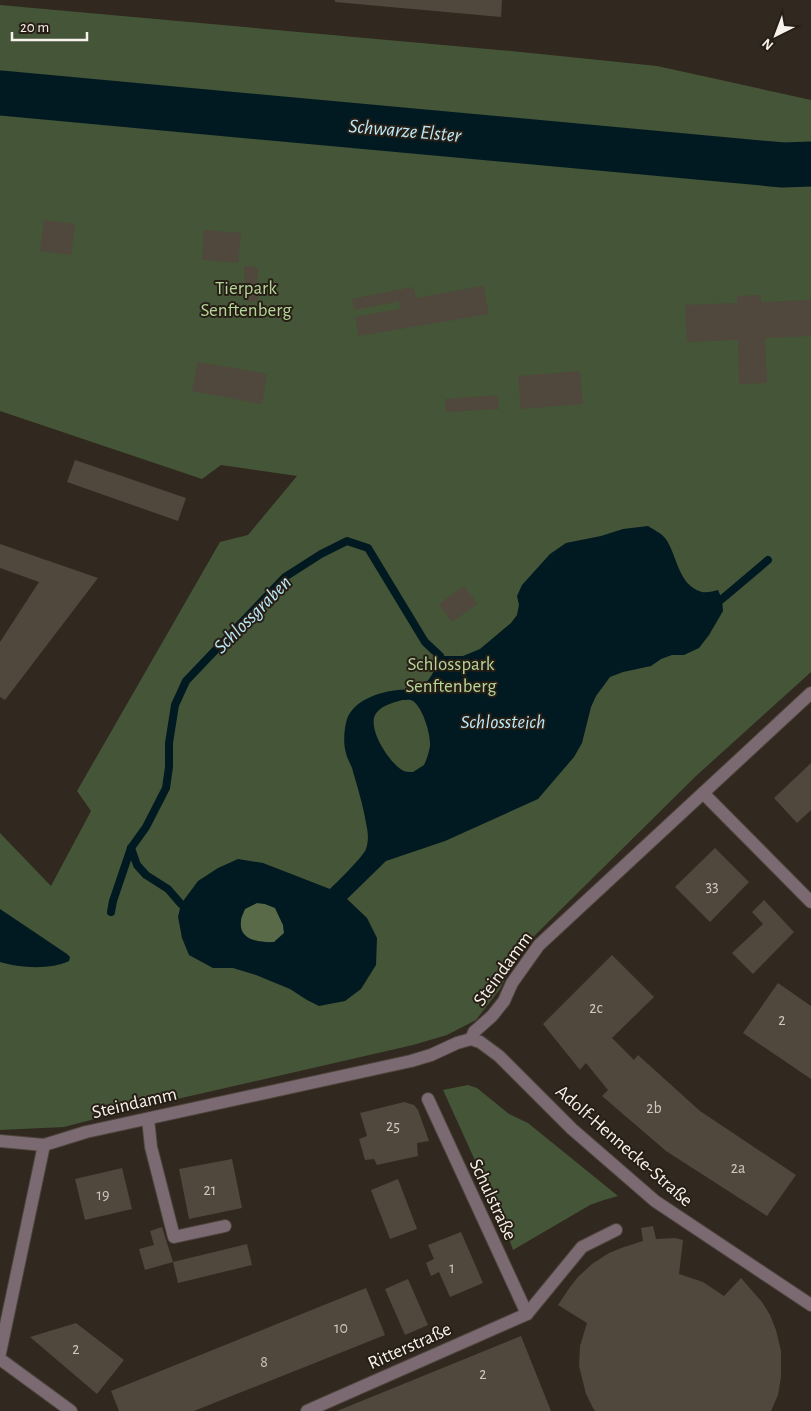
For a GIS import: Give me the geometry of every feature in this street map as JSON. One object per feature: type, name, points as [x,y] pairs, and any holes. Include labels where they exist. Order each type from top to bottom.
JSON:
[{"type":"street","name":"Steindamm","points":[[0,1141],[44,1145],[86,1132],[431,1055],[471,1038],[474,1032],[492,1016],[504,1001],[512,983],[539,945],[811,693]]},
{"type":"street","points":[[703,793],[811,902]]},
{"type":"street","name":"Adolf-Hennecke-Straße","points":[[471,1038],[480,1042],[499,1056],[572,1129],[655,1201],[811,1305]]},
{"type":"street","name":"Schulstraße","points":[[428,1099],[527,1314]]},
{"type":"street","points":[[148,1119],[151,1147],[174,1237],[225,1226]]},
{"type":"street","points":[[0,1353],[44,1145]]},
{"type":"street","points":[[527,1314],[582,1247],[616,1230]]},
{"type":"street","name":"Ritterstraße","points":[[307,1411],[527,1314]]},
{"type":"street","points":[[0,1359],[71,1411]]},
{"type":"green space","points":[[0,5],[657,66],[811,100],[811,672],[696,776],[518,952],[500,989],[476,1020],[447,1035],[413,1045],[129,1110],[64,1127],[0,1130],[0,833],[51,886],[91,811],[77,791],[220,542],[248,535],[297,476],[221,465],[202,479],[0,411]]},
{"type":"green space","points":[[257,903],[275,908],[283,925],[284,933],[274,942],[257,941],[246,936],[243,932],[241,919],[245,909]]},
{"type":"green space","points":[[468,1085],[477,1088],[509,1114],[528,1123],[618,1196],[590,1205],[513,1250],[503,1222],[443,1090]]},
{"type":"water","name":"Schlossteich","points":[[648,526],[662,535],[688,583],[702,592],[718,590],[722,599],[723,611],[699,648],[684,655],[672,655],[661,659],[651,666],[610,677],[596,696],[591,707],[582,743],[574,757],[538,799],[445,841],[386,861],[347,899],[367,918],[377,938],[376,965],[361,989],[345,1001],[319,1006],[290,989],[256,975],[233,968],[213,968],[189,955],[182,938],[178,917],[181,904],[198,881],[218,868],[238,859],[263,863],[330,889],[364,853],[368,842],[367,826],[358,788],[346,755],[344,741],[347,719],[355,707],[375,695],[420,687],[429,679],[440,656],[463,656],[480,649],[511,623],[517,615],[519,605],[517,596],[522,585],[550,554],[566,543],[601,536],[623,529]],"holes":[[[402,700],[412,700],[417,704],[426,722],[429,735],[430,746],[425,763],[413,772],[403,771],[391,760],[381,745],[374,729],[377,712],[387,705]],[[257,903],[275,908],[283,925],[284,933],[274,942],[257,941],[246,936],[243,932],[241,919],[245,909]]]},
{"type":"water","points":[[0,909],[67,954],[70,957],[69,961],[44,967],[16,966],[0,962]]},
{"type":"building","points":[[335,0],[502,0],[501,17],[335,2]]},
{"type":"building","points":[[44,220],[75,224],[71,255],[40,251]]},
{"type":"building","points":[[204,230],[241,233],[238,263],[202,260]]},
{"type":"building","points":[[244,266],[258,267],[257,290],[259,295],[256,301],[250,302],[244,299],[242,293],[245,288]]},
{"type":"building","points":[[483,286],[489,314],[359,336],[355,317],[400,309],[399,301],[355,310],[352,299],[413,287],[416,298]]},
{"type":"building","points":[[761,295],[761,302],[811,300],[811,336],[765,338],[767,383],[739,384],[738,340],[687,342],[685,305],[737,303],[737,296]]},
{"type":"building","points":[[198,362],[267,374],[262,404],[192,391]]},
{"type":"building","points":[[580,371],[583,404],[521,409],[518,376]]},
{"type":"building","points":[[497,395],[499,409],[446,412],[445,399]]},
{"type":"building","points":[[75,460],[186,498],[178,521],[67,482]]},
{"type":"building","points":[[0,544],[98,578],[5,700],[0,697],[0,642],[39,582],[0,568]]},
{"type":"building","points":[[464,586],[477,604],[452,622],[439,604]]},
{"type":"building","points":[[811,763],[811,810],[797,823],[774,798]]},
{"type":"building","points":[[715,848],[749,882],[710,922],[675,887]]},
{"type":"building","points":[[764,900],[794,932],[753,974],[732,953],[763,924],[752,912]]},
{"type":"building","points":[[612,955],[654,997],[612,1038],[634,1060],[638,1055],[700,1111],[796,1175],[767,1216],[666,1151],[602,1096],[608,1090],[586,1063],[580,1070],[543,1024]]},
{"type":"building","points":[[778,983],[811,1006],[811,1079],[743,1033]]},
{"type":"building","points":[[404,1102],[414,1105],[418,1110],[429,1141],[417,1143],[418,1156],[377,1165],[374,1159],[365,1160],[359,1139],[367,1136],[360,1113]]},
{"type":"building","points":[[232,1159],[242,1208],[189,1219],[179,1169]]},
{"type":"building","points":[[122,1168],[132,1209],[85,1220],[75,1179]]},
{"type":"building","points":[[398,1179],[417,1229],[390,1239],[371,1190]]},
{"type":"building","points":[[653,1226],[656,1239],[675,1238],[683,1240],[679,1274],[703,1282],[724,1296],[741,1278],[762,1302],[776,1330],[781,1351],[781,1377],[778,1395],[771,1411],[595,1411],[593,1408],[586,1394],[579,1366],[580,1346],[587,1323],[558,1305],[578,1277],[592,1264],[609,1253],[643,1241],[641,1228]]},
{"type":"building","points":[[162,1227],[173,1262],[145,1270],[139,1249],[154,1245],[150,1231]]},
{"type":"building","points":[[461,1232],[483,1283],[450,1297],[439,1272],[431,1276],[426,1263],[434,1259],[428,1245]]},
{"type":"building","points":[[247,1244],[252,1265],[178,1283],[173,1262]]},
{"type":"building","points":[[408,1279],[428,1325],[405,1335],[385,1289]]},
{"type":"building","points":[[366,1288],[385,1335],[194,1411],[119,1411],[111,1391]]},
{"type":"building","points":[[76,1323],[124,1360],[97,1394],[30,1337]]},
{"type":"building","points":[[521,1336],[551,1411],[337,1411]]},
{"type":"waterway","name":"Schwarze Elster","points":[[0,93],[783,165],[811,164]]},
{"type":"waterway","name":"Schlossgraben","points":[[111,912],[131,848],[146,827],[166,788],[169,767],[169,743],[175,705],[186,681],[285,577],[321,554],[347,541],[368,548],[425,642],[440,656]]},
{"type":"waterway","points":[[722,599],[768,560]]},
{"type":"waterway","name":"Schlossgraben","points":[[131,848],[137,865],[146,875],[168,889],[181,904]]},
{"type":"park label","name":"Tierpark Senftenberg","points":[[246,298]]},
{"type":"park label","name":"Schlosspark Senftenberg","points":[[451,674]]}]
